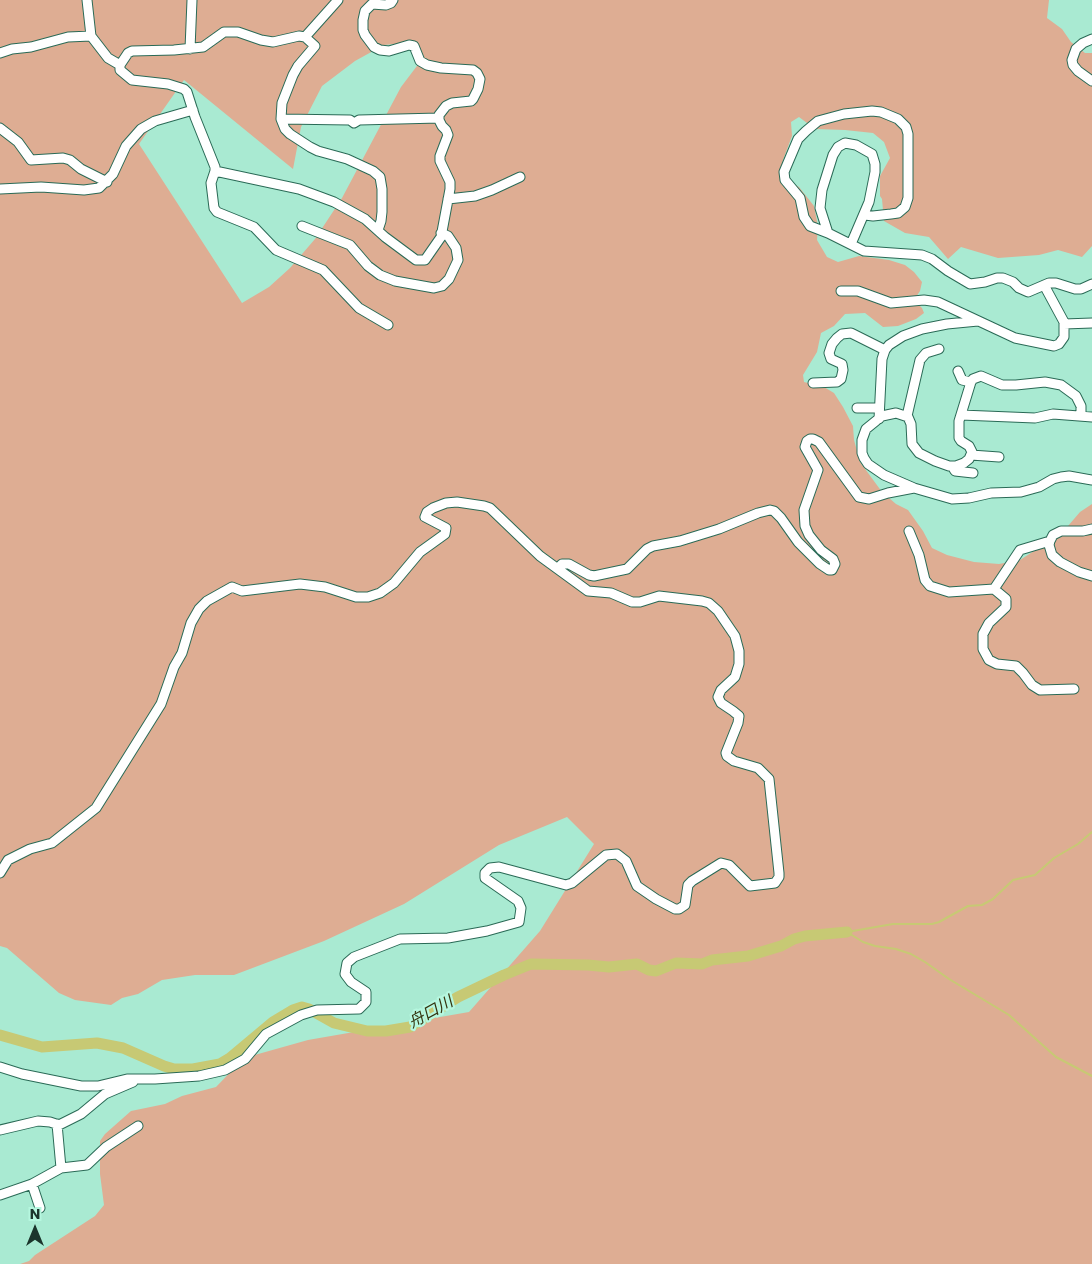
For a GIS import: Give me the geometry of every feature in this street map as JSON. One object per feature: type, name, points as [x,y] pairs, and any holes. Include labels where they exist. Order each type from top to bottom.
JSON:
[{"type":"street","points":[[87,0],[91,36],[108,58],[113,63],[120,65]]},
{"type":"street","points":[[190,49],[192,0]]},
{"type":"street","points":[[305,37],[338,0]]},
{"type":"street","points":[[216,172],[308,192],[365,219],[404,252],[420,261],[425,260],[437,244],[442,233],[450,182],[440,161],[448,135],[439,118],[446,106],[473,99],[480,80],[477,73],[473,70],[427,65],[420,61],[414,46],[409,45],[389,51],[374,47],[363,30],[362,20],[365,11],[372,4],[386,5],[393,0]]},
{"type":"street","points":[[216,172],[187,92],[184,89],[155,82],[132,80],[120,70],[120,65],[128,53],[132,51],[203,47],[212,43],[220,34],[229,32],[238,32],[273,42],[299,36],[305,37],[315,46],[295,70],[282,102],[281,120],[285,129],[290,134],[310,147],[347,159],[377,174],[381,180],[382,189],[381,221],[378,230]]},
{"type":"street","points":[[0,53],[68,37],[91,36]]},
{"type":"street","points":[[1092,39],[1083,43],[1076,50],[1072,60],[1073,65],[1078,71],[1092,81]]},
{"type":"street","points":[[0,188],[95,189],[107,182],[113,174],[126,146],[141,129],[155,121],[193,110]]},
{"type":"street","points":[[865,214],[874,216],[898,213],[905,207],[908,198],[907,130],[904,123],[881,112],[872,111],[844,114],[818,121],[798,139],[786,167],[784,177],[788,185],[800,198],[806,222],[815,229],[870,252],[922,255],[932,259],[955,276],[970,284],[1003,278],[1028,292],[1044,285],[1056,283],[1081,289],[1092,284]]},
{"type":"street","points":[[281,120],[439,118]]},
{"type":"street","points":[[0,128],[18,142],[31,160],[63,158],[70,160],[81,169],[107,182]]},
{"type":"street","points":[[828,233],[822,214],[820,196],[833,155],[838,147],[845,143],[863,148],[872,154],[874,158],[874,178],[865,214],[851,244]]},
{"type":"street","points":[[216,172],[210,183],[214,208],[217,212],[254,227],[276,250],[324,270],[359,308],[388,325]]},
{"type":"street","points":[[448,200],[476,196],[520,177]]},
{"type":"street","points":[[302,226],[350,245],[368,266],[380,275],[396,281],[434,288],[442,286],[449,279],[458,260],[456,248],[448,236],[442,233]]},
{"type":"street","points":[[840,291],[858,291],[891,303],[924,300],[938,302],[1015,338],[1054,346],[1062,342],[1065,330],[1062,316],[1044,285]]},
{"type":"street","points":[[879,419],[878,408],[882,360],[885,350],[893,341],[912,332],[940,325],[978,322]]},
{"type":"street","points":[[1064,324],[1092,323]]},
{"type":"street","points":[[813,383],[838,382],[841,380],[842,364],[831,359],[829,353],[836,338],[842,334],[851,333],[885,350]]},
{"type":"street","points":[[939,349],[926,354],[920,360],[907,416],[911,424],[912,444],[920,453],[943,465],[952,466],[964,463],[971,455],[972,452],[969,446],[959,438],[960,415],[971,382],[973,379],[981,376],[1002,385],[1045,382],[1061,385],[1076,396],[1081,406],[1081,416]]},
{"type":"street","points":[[958,371],[962,380],[971,382]]},
{"type":"street","points":[[857,408],[878,408]]},
{"type":"street","points":[[907,416],[890,413],[879,419],[866,429],[862,445],[864,458],[874,469],[914,488],[958,499],[1032,489],[1062,477],[1070,476],[1092,480]]},
{"type":"street","points":[[960,415],[1035,418],[1053,414],[1092,417]]},
{"type":"street","points":[[559,570],[562,564],[569,564],[594,576],[627,569],[647,549],[653,546],[680,541],[719,529],[770,510],[782,518],[798,542],[820,564],[832,570],[835,564],[833,558],[821,550],[809,535],[805,526],[804,510],[818,470],[805,447],[810,439],[819,442],[859,497],[869,499],[914,488]]},
{"type":"street","points":[[971,455],[999,457]]},
{"type":"street","points":[[952,466],[955,471],[973,473]]},
{"type":"street","points":[[0,873],[8,860],[30,849],[52,843],[96,808],[161,704],[195,615],[207,601],[234,587],[242,591],[300,584],[335,589],[356,597],[368,597],[394,583],[420,552],[445,534],[445,527],[426,517],[432,508],[446,503],[469,504],[490,508],[540,556],[588,591],[611,593],[632,602],[640,602],[659,596],[702,601],[713,606],[724,618],[735,636],[739,651],[739,664],[735,676],[721,690],[718,697],[721,703],[739,716],[726,753],[734,761],[758,768],[769,779],[779,860],[779,877],[777,881],[770,885],[750,886],[729,865],[721,863],[688,885],[685,905],[678,909],[656,899],[637,886],[626,861],[617,854],[606,855],[578,878],[566,885],[499,867],[490,868],[485,873],[485,878],[513,896],[520,904],[521,917],[517,924],[448,938],[400,939],[354,957],[347,963],[345,974],[351,982],[366,992],[366,1002],[359,1008],[317,1010],[300,1015],[266,1034],[245,1060],[225,1070],[183,1078],[128,1079],[98,1086],[81,1086],[22,1074],[0,1067]]},
{"type":"street","points":[[1092,529],[1061,531],[1053,535],[1050,541],[1050,552],[1055,558],[1079,572],[1092,576]]},
{"type":"street","points":[[909,531],[919,555],[925,580],[930,586],[950,592],[994,589],[1006,599],[1007,604],[987,626],[983,634],[983,649],[989,660],[997,664],[1016,666],[1032,685],[1040,690],[1074,689]]},
{"type":"street","points":[[994,589],[1020,550],[1050,541]]},
{"type":"street","points":[[0,1130],[38,1121],[59,1125],[81,1114],[105,1094],[137,1079]]},
{"type":"street","points":[[57,1124],[61,1168]]},
{"type":"street","points":[[0,1195],[32,1184],[61,1168],[88,1165],[106,1147],[138,1126]]},
{"type":"street","points":[[32,1184],[40,1208]]},
{"type":"shaded area","points":[[0,0],[1049,0],[1047,18],[1062,29],[1071,42],[1085,53],[1092,53],[1092,246],[1082,257],[1058,250],[1039,255],[998,258],[961,247],[948,259],[929,237],[905,233],[884,221],[882,199],[880,196],[880,176],[890,158],[884,142],[873,133],[815,129],[799,117],[791,122],[792,136],[783,160],[781,177],[799,187],[814,206],[818,226],[817,240],[827,257],[838,262],[859,256],[889,260],[905,265],[922,282],[916,297],[917,303],[924,313],[916,319],[898,326],[883,327],[865,313],[845,314],[834,326],[821,333],[817,352],[803,375],[804,382],[824,387],[834,393],[853,426],[854,440],[860,462],[882,492],[896,504],[908,510],[932,548],[947,555],[974,562],[999,564],[1020,560],[1062,533],[1080,512],[1092,504],[1092,1264],[20,1264],[29,1261],[35,1255],[95,1216],[104,1205],[100,1174],[100,1141],[105,1134],[131,1111],[165,1104],[182,1096],[216,1087],[244,1058],[308,1040],[469,1012],[540,931],[594,844],[567,817],[499,845],[404,904],[324,941],[234,975],[195,975],[162,980],[138,994],[122,998],[111,1005],[75,1000],[59,993],[7,948],[0,946]],"holes":[[[406,43],[423,58],[401,87],[342,198],[315,239],[290,268],[269,287],[242,303],[139,144],[184,80],[293,169],[301,127],[322,86],[355,61],[384,45]]]},
{"type":"waterway","points":[[847,932],[893,924],[932,924],[968,906],[982,905],[993,899],[1013,880],[1035,875],[1054,858],[1078,844],[1092,832]]},
{"type":"waterway","points":[[847,932],[863,942],[896,949],[911,954],[925,962],[949,979],[1009,1015],[1056,1057],[1092,1076]]},
{"type":"waterway","name":"舟口川","points":[[0,1035],[42,1047],[97,1043],[123,1048],[174,1069],[193,1069],[220,1064],[230,1058],[273,1022],[302,1007],[334,1023],[367,1031],[386,1031],[410,1027],[458,997],[531,964],[609,967],[637,964],[656,971],[676,963],[702,964],[712,960],[748,956],[805,936],[847,932]]}]
